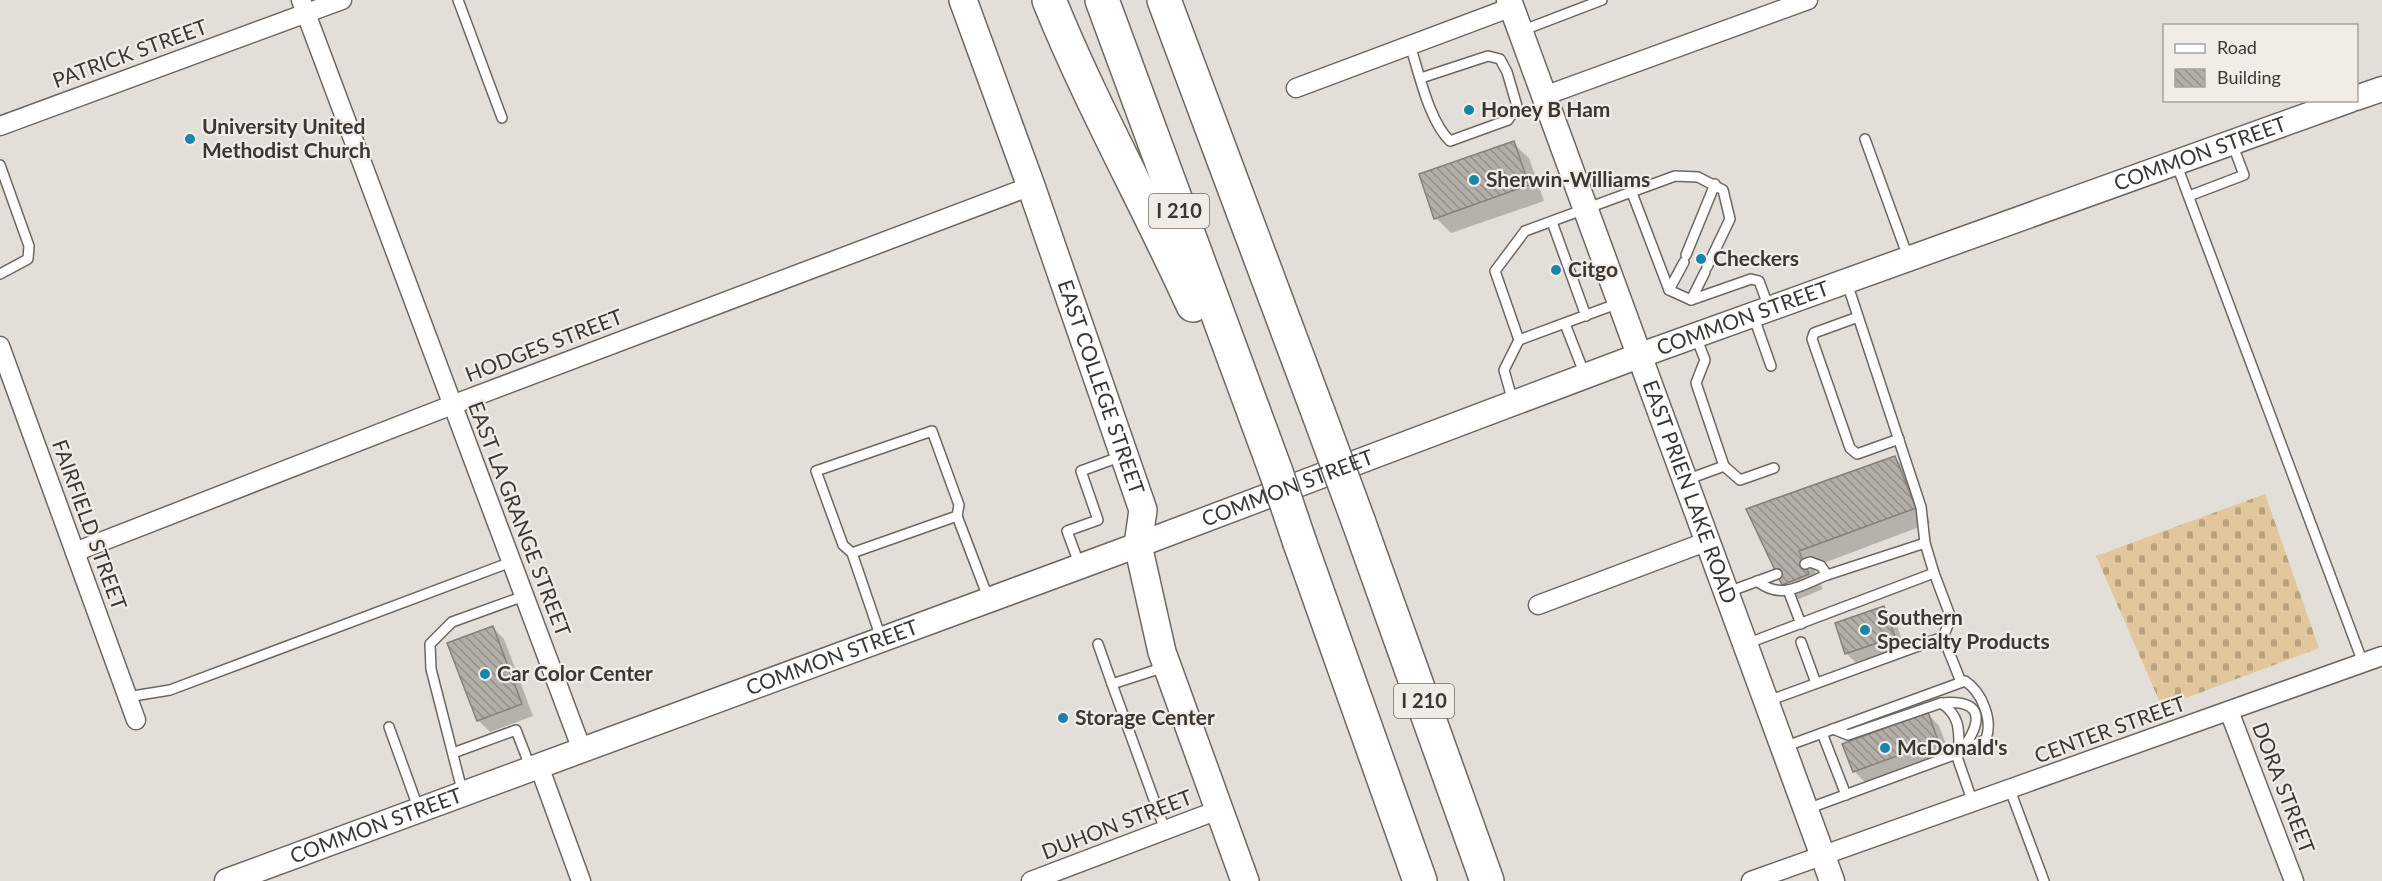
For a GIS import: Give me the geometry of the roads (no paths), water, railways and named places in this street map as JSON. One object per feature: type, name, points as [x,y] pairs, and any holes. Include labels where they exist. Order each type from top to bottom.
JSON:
[{"type":"highway","points":[[1049,0],[1075,63],[1152,214],[1226,377],[1259,427]]},
{"type":"highway","name":"I 210","points":[[1102,0],[1259,427],[1420,881]]},
{"type":"highway","name":"I 210","points":[[1164,0],[1359,523],[1487,881]]},
{"type":"highway","points":[[1181,0],[1222,157]]},
{"type":"main road","name":"EAST COLLEGE STREET","points":[[963,0],[1031,186],[1143,510],[1138,545],[1167,666],[1245,881]]},
{"type":"street","name":"PATRICK STREET","points":[[0,126],[304,7],[342,0]]},
{"type":"street","points":[[1544,96],[1808,0]]},
{"type":"street","name":"EAST PRIEN LAKE ROAD","points":[[1511,4],[1521,31],[1519,68],[1544,96],[1641,355],[1832,881]]},
{"type":"street","points":[[1296,88],[1511,4]]},
{"type":"street","name":"EAST LA GRANGE STREET","points":[[304,7],[582,750]]},
{"type":"street","points":[[2358,97],[2382,89]]},
{"type":"street","name":"COMMON STREET","points":[[227,881],[1138,545],[1641,355],[2345,102]]},
{"type":"street","name":"HODGES STREET","points":[[75,552],[452,405],[1031,186]]},
{"type":"street","name":"FAIRFIELD STREET","points":[[0,346],[136,720]]},
{"type":"street","points":[[1539,605],[1708,541]]},
{"type":"street","name":"CENTER STREET","points":[[1751,881],[2382,656]]},
{"type":"street","name":"DORA STREET","points":[[2229,711],[2294,881]]},
{"type":"street","points":[[535,767],[581,881]]},
{"type":"street","name":"DUHON STREET","points":[[1031,881],[1218,810]]},
{"type":"lane","points":[[458,0],[502,118]]},
{"type":"lane","points":[[1521,31],[1602,0]]},
{"type":"lane","points":[[1410,45],[1421,78],[1440,131],[1450,141],[1508,120],[1517,106],[1519,68],[1500,59],[1488,56],[1421,78]]},
{"type":"lane","points":[[1864,139],[1909,259]]},
{"type":"lane","points":[[2189,196],[2244,175],[2232,143]]},
{"type":"lane","points":[[2176,163],[2363,663]]},
{"type":"lane","points":[[0,165],[29,246],[28,259],[14,269],[0,274]]},
{"type":"lane","points":[[1519,340],[1495,271],[1525,231],[1675,176],[1698,177],[1723,190],[1730,219],[1691,300]]},
{"type":"lane","points":[[1669,290],[1685,259],[1715,184]]},
{"type":"lane","points":[[1632,192],[1669,290],[1691,300],[1751,279],[1759,281],[1761,313],[1771,366]]},
{"type":"lane","points":[[1552,222],[1586,316]]},
{"type":"lane","points":[[1846,282],[1921,507],[1925,543],[1951,618],[1943,637],[1961,682]]},
{"type":"lane","points":[[1514,403],[1504,370],[1519,340],[1621,303]]},
{"type":"lane","points":[[1858,316],[1814,333],[1812,339],[1850,448],[1857,454],[1899,439]]},
{"type":"lane","points":[[1565,324],[1586,376]]},
{"type":"lane","points":[[1696,336],[1705,360],[1696,383],[1724,466],[1740,480],[1774,468]]},
{"type":"lane","points":[[882,640],[852,553],[843,545],[816,471],[932,431],[959,506],[957,516],[989,600]]},
{"type":"lane","points":[[1080,566],[1067,531],[1098,520],[1081,471],[1124,456]]},
{"type":"lane","points":[[1686,480],[1724,466]]},
{"type":"lane","points":[[852,553],[957,516]]},
{"type":"lane","points":[[1757,581],[1769,591],[1788,590],[1925,543]]},
{"type":"lane","points":[[127,697],[170,690],[511,562]]},
{"type":"lane","points":[[1805,564],[1810,562],[1821,566],[1827,575]]},
{"type":"lane","points":[[1746,644],[1934,573]]},
{"type":"lane","points":[[1727,592],[1777,574]]},
{"type":"lane","points":[[1788,590],[1801,624]]},
{"type":"lane","points":[[463,794],[431,669],[430,644],[452,622],[524,596]]},
{"type":"lane","points":[[1767,702],[1943,637]]},
{"type":"lane","points":[[1801,642],[1816,683]]},
{"type":"lane","points":[[1098,644],[1165,831]]},
{"type":"lane","points":[[1112,684],[1167,666]]},
{"type":"lane","points":[[1784,747],[1965,681],[1976,688],[1990,726],[1986,739],[1958,754],[1806,810]]},
{"type":"lane","points":[[1833,729],[1848,735],[1941,703],[1966,704],[1976,716],[1977,726],[1974,734],[1958,754]]},
{"type":"lane","points":[[1941,703],[1958,721],[1958,754],[1973,803]]},
{"type":"lane","points":[[389,727],[419,810]]},
{"type":"lane","points":[[453,753],[516,730],[535,767]]},
{"type":"lane","points":[[1822,733],[1846,795]]},
{"type":"lane","points":[[2010,790],[2044,881]]},
{"type":"place","name":"Honey B Ham","points":[[1469,110]]},
{"type":"place","name":"University United Methodist Church","points":[[190,139]]},
{"type":"place","name":"Sherwin-Williams","points":[[1474,180]]},
{"type":"place","name":"Checkers","points":[[1701,259]]},
{"type":"place","name":"Citgo","points":[[1556,270]]},
{"type":"place","name":"Southern Specialty Products","points":[[1865,630]]},
{"type":"place","name":"Car Color Center","points":[[485,674]]},
{"type":"place","name":"Storage Center","points":[[1063,718]]},
{"type":"place","name":"McDonald's","points":[[1885,748]]}]
